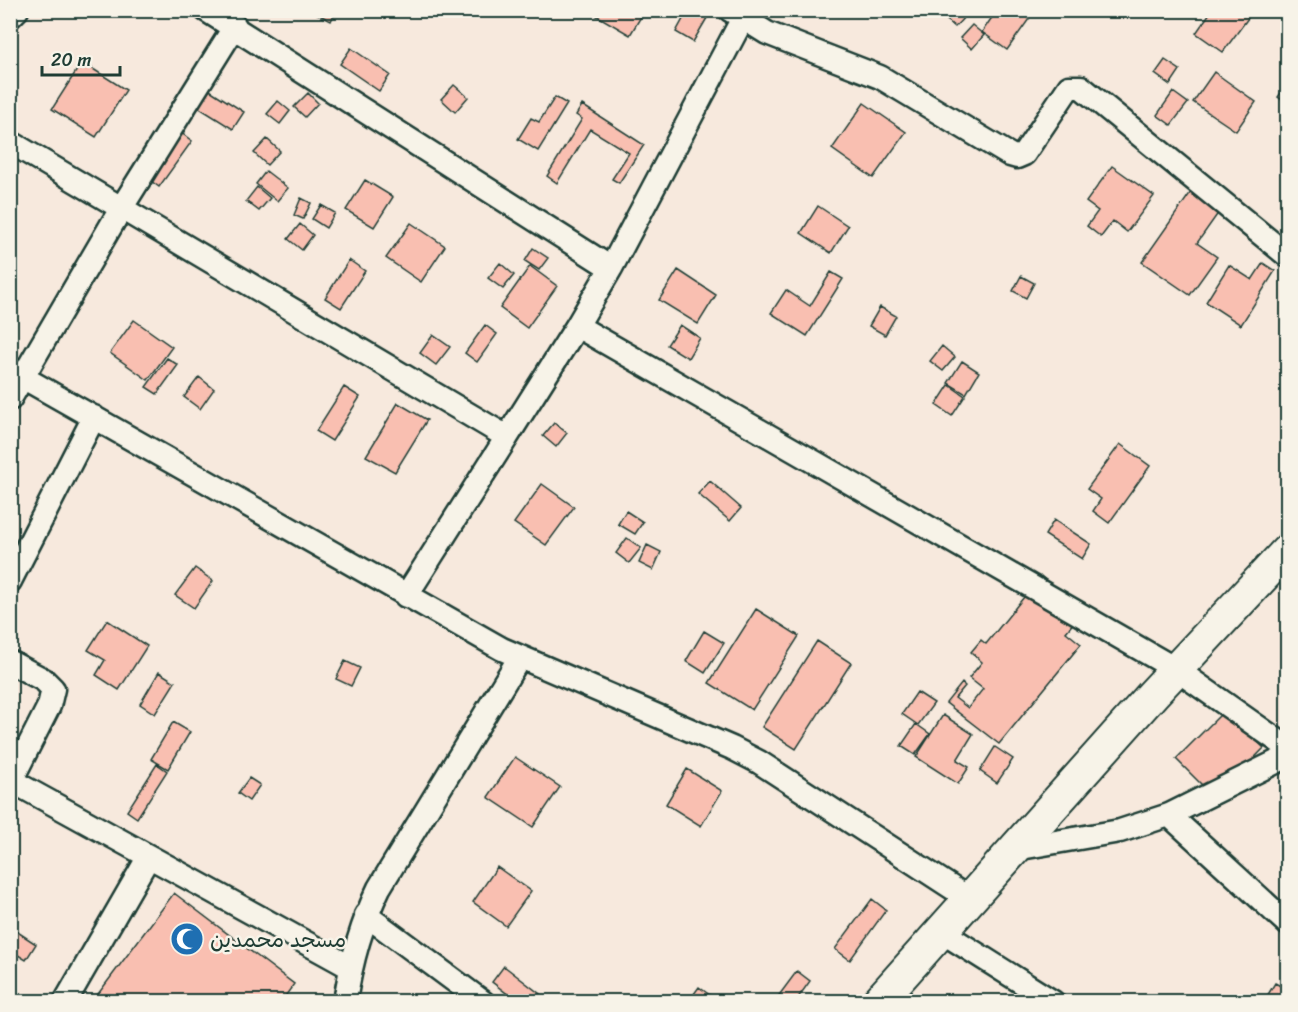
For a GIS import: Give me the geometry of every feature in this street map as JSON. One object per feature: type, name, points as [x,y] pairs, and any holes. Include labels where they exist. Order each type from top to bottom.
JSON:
[{"type":"street","points":[[10,16],[17,10]]},
{"type":"street","points":[[206,10],[235,26],[612,268]]},
{"type":"street","points":[[406,596],[612,268],[736,15],[767,33],[880,77],[1010,155],[1017,157],[1024,154],[1069,87],[1081,87],[1287,256]]},
{"type":"street","points":[[10,399],[18,374],[235,26]]},
{"type":"street","points":[[10,142],[507,437]]},
{"type":"street","points":[[577,326],[1177,670],[1287,748]]},
{"type":"street","points":[[18,374],[406,596],[519,657],[732,748],[759,762],[971,900]]},
{"type":"street","points":[[10,580],[94,417]]},
{"type":"street","points":[[878,1002],[1287,550]]},
{"type":"street","points":[[345,1002],[350,967],[366,915],[379,888],[519,657]]},
{"type":"street","points":[[10,662],[44,680],[53,688],[49,706],[11,781],[350,967]]},
{"type":"street","points":[[1015,849],[1120,831],[1169,815],[1287,756]]},
{"type":"street","points":[[1169,815],[1287,924]]},
{"type":"street","points":[[65,1002],[148,858]]},
{"type":"street","points":[[366,915],[483,1002]]},
{"type":"street","points":[[942,932],[1053,1002]]},
{"type":"building","points":[[310,10],[336,10],[331,21]]},
{"type":"building","points":[[587,10],[645,10],[630,35]]},
{"type":"building","points":[[688,10],[707,18],[693,42],[676,32]]},
{"type":"building","points":[[945,10],[961,10],[966,15],[955,27],[941,15]]},
{"type":"building","points":[[997,10],[1017,10],[1029,19],[1007,50],[982,32]]},
{"type":"building","points":[[1212,10],[1254,10],[1223,52],[1196,33]]},
{"type":"building","points":[[972,25],[984,35],[972,49],[960,38]]},
{"type":"building","points":[[351,48],[390,75],[379,91],[340,64]]},
{"type":"building","points":[[1165,60],[1180,70],[1170,85],[1155,74]]},
{"type":"building","points":[[82,62],[126,90],[96,137],[52,109]]},
{"type":"building","points":[[1214,72],[1256,102],[1236,131],[1193,102]]},
{"type":"building","points":[[1288,83],[1288,104],[1278,97]]},
{"type":"building","points":[[454,85],[468,97],[455,112],[441,99]]},
{"type":"building","points":[[205,87],[244,112],[233,129],[193,104]]},
{"type":"building","points":[[1173,92],[1188,103],[1171,125],[1157,115]]},
{"type":"building","points":[[308,93],[318,103],[305,117],[294,107]]},
{"type":"building","points":[[555,97],[567,104],[538,151],[518,139],[531,118],[539,122]]},
{"type":"building","points":[[278,101],[290,111],[280,124],[267,114]]},
{"type":"building","points":[[864,103],[906,132],[873,178],[832,149]]},
{"type":"building","points":[[582,105],[644,145],[619,183],[612,179],[629,153],[590,129],[557,183],[547,176],[582,119],[576,115]]},
{"type":"building","points":[[176,129],[192,141],[159,187],[143,175]]},
{"type":"building","points":[[267,139],[280,151],[267,165],[254,153]]},
{"type":"building","points":[[1112,166],[1154,196],[1127,232],[1113,221],[1101,237],[1087,226],[1098,211],[1086,202]]},
{"type":"building","points":[[266,171],[288,188],[277,201],[256,184]]},
{"type":"building","points":[[365,180],[393,197],[374,227],[346,210]]},
{"type":"building","points":[[257,187],[270,198],[259,211],[246,201]]},
{"type":"building","points":[[1191,192],[1219,212],[1197,243],[1217,257],[1190,295],[1142,262]]},
{"type":"building","points":[[301,198],[311,203],[303,219],[294,215]]},
{"type":"building","points":[[321,205],[335,213],[326,228],[312,219]]},
{"type":"building","points":[[818,206],[848,226],[831,253],[801,233]]},
{"type":"building","points":[[411,223],[445,246],[421,282],[386,258]]},
{"type":"building","points":[[300,224],[313,235],[302,250],[288,239]]},
{"type":"building","points":[[533,248],[548,258],[539,270],[525,261]]},
{"type":"building","points":[[349,260],[365,271],[341,308],[325,298]]},
{"type":"building","points":[[500,263],[514,275],[503,289],[488,278]]},
{"type":"building","points":[[1263,263],[1275,271],[1241,325],[1206,302],[1229,265],[1252,280]]},
{"type":"building","points":[[530,266],[557,286],[527,328],[500,308]]},
{"type":"building","points":[[678,270],[716,295],[698,324],[659,300]]},
{"type":"building","points":[[831,272],[843,279],[807,336],[771,313],[786,290],[810,306]]},
{"type":"building","points":[[1021,276],[1034,283],[1026,298],[1013,291]]},
{"type":"building","points":[[880,307],[896,316],[885,335],[869,326]]},
{"type":"building","points":[[134,320],[172,347],[148,380],[110,353]]},
{"type":"building","points":[[485,325],[497,334],[477,362],[465,353]]},
{"type":"building","points":[[680,325],[700,338],[688,358],[667,345]]},
{"type":"building","points":[[433,335],[450,347],[436,365],[420,353]]},
{"type":"building","points":[[942,346],[955,357],[943,371],[930,361]]},
{"type":"building","points":[[167,358],[178,365],[157,394],[146,387]]},
{"type":"building","points":[[962,361],[979,372],[966,394],[948,383]]},
{"type":"building","points":[[199,377],[214,389],[200,409],[184,397]]},
{"type":"building","points":[[949,385],[965,396],[952,416],[936,405]]},
{"type":"building","points":[[344,387],[360,397],[332,441],[316,431]]},
{"type":"building","points":[[398,403],[427,420],[395,472],[366,456]]},
{"type":"building","points":[[554,423],[567,433],[556,447],[543,436]]},
{"type":"building","points":[[1120,444],[1150,466],[1109,523],[1093,511],[1101,499],[1087,489]]},
{"type":"building","points":[[710,481],[741,508],[730,521],[698,494]]},
{"type":"building","points":[[542,484],[574,507],[546,545],[514,523]]},
{"type":"building","points":[[626,511],[643,522],[635,534],[618,524]]},
{"type":"building","points":[[1054,520],[1091,544],[1082,559],[1045,535]]},
{"type":"building","points":[[627,538],[641,548],[629,563],[616,553]]},
{"type":"building","points":[[647,545],[661,552],[653,570],[639,563]]},
{"type":"building","points":[[195,568],[213,581],[194,608],[175,595]]},
{"type":"building","points":[[1041,576],[1083,611],[1066,632],[1081,644],[999,744],[946,703],[962,683],[965,686],[955,698],[968,708],[983,689],[969,678],[982,662],[971,652],[981,640],[986,644]]},
{"type":"building","points":[[756,609],[799,636],[752,710],[709,683]]},
{"type":"building","points":[[107,620],[147,646],[119,690],[96,675],[105,660],[88,650]]},
{"type":"building","points":[[704,631],[724,643],[705,673],[686,661]]},
{"type":"building","points":[[817,641],[851,663],[796,749],[762,727]]},
{"type":"building","points":[[345,661],[360,668],[351,686],[336,679]]},
{"type":"building","points":[[159,672],[175,682],[155,714],[140,704]]},
{"type":"building","points":[[917,692],[934,703],[918,725],[902,714]]},
{"type":"building","points":[[1225,710],[1264,748],[1215,798],[1176,759]]},
{"type":"building","points":[[943,715],[973,734],[957,760],[969,767],[958,784],[916,757]]},
{"type":"building","points":[[173,722],[190,732],[168,769],[151,759]]},
{"type":"building","points":[[916,724],[930,734],[915,755],[901,746]]},
{"type":"building","points":[[995,747],[1013,759],[997,783],[980,771]]},
{"type":"building","points":[[515,757],[560,787],[533,827],[488,797]]},
{"type":"building","points":[[157,764],[167,771],[137,818],[127,811]]},
{"type":"building","points":[[687,769],[722,791],[701,826],[666,804]]},
{"type":"building","points":[[249,778],[260,785],[249,801],[238,793]]},
{"type":"building","points":[[497,867],[531,891],[506,926],[473,902]]},
{"type":"building","name":"مسجد محمدين","points":[[174,893],[294,984],[281,1002],[92,1002]]},
{"type":"building","points":[[872,899],[886,910],[850,960],[835,949]]},
{"type":"building","points":[[10,927],[36,944],[26,960],[10,950]]},
{"type":"building","points":[[504,966],[540,994],[534,1002],[518,1002],[492,982]]},
{"type":"building","points":[[797,971],[810,981],[795,1002],[774,1002]]},
{"type":"building","points":[[1275,983],[1288,990],[1288,1002],[1264,1001]]},
{"type":"building","points":[[699,987],[719,1002],[688,1002]]},
{"type":"place","name":"مسجد محمدين","points":[[187,939]]}]
